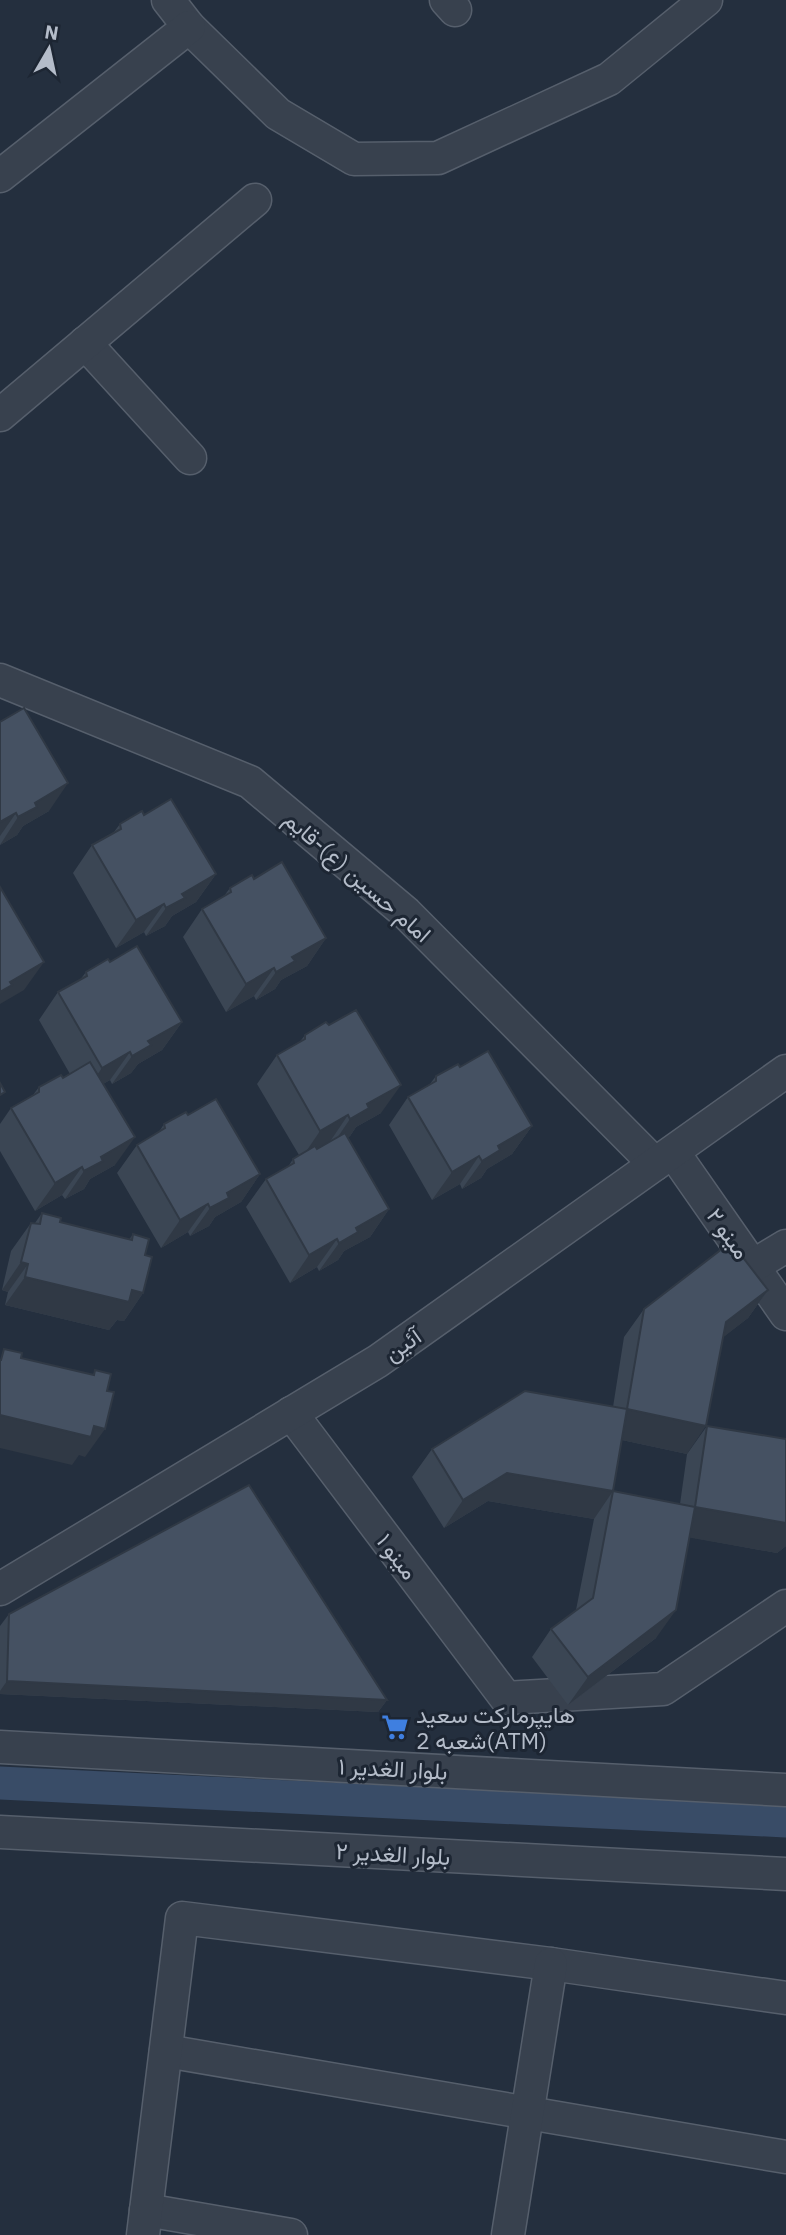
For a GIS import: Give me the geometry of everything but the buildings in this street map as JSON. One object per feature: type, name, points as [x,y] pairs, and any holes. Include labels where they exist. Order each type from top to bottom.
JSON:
[{"type":"street","points":[[168,0],[189,27],[278,114],[354,159],[438,158],[610,79],[706,0]]},
{"type":"street","points":[[0,176],[189,27]]},
{"type":"street","points":[[0,415],[255,200]]},
{"type":"street","points":[[85,343],[190,458]]},
{"type":"street","name":"امام حسین (ع)-قایم","points":[[0,680],[250,782],[406,913],[664,1158]]},
{"type":"street","name":"آئین","points":[[0,1589],[378,1360],[786,1071]]},
{"type":"street","name":"مینو ۲","points":[[664,1158],[752,1266],[786,1314]]},
{"type":"street","points":[[752,1266],[786,1246]]},
{"type":"street","name":"مینو ۱","points":[[291,1413],[506,1698],[663,1689],[786,1606]]},
{"type":"street","name":"بلوار الغدیر ۱","points":[[0,1747],[786,1790]]},
{"type":"street","name":"بلوار الغدیر ۲","points":[[0,1832],[786,1874]]},
{"type":"street","points":[[291,2235],[144,2222],[182,1918],[551,1964],[786,1998]]},
{"type":"street","points":[[508,2235],[551,1964]]},
{"type":"street","points":[[166,2051],[786,2157]]},
{"type":"waterway","points":[[0,1783],[786,1821]]},
{"type":"place","name":"هایپرمارکت سعید شعبه 2(ATM)","points":[[395,1727]]}]
